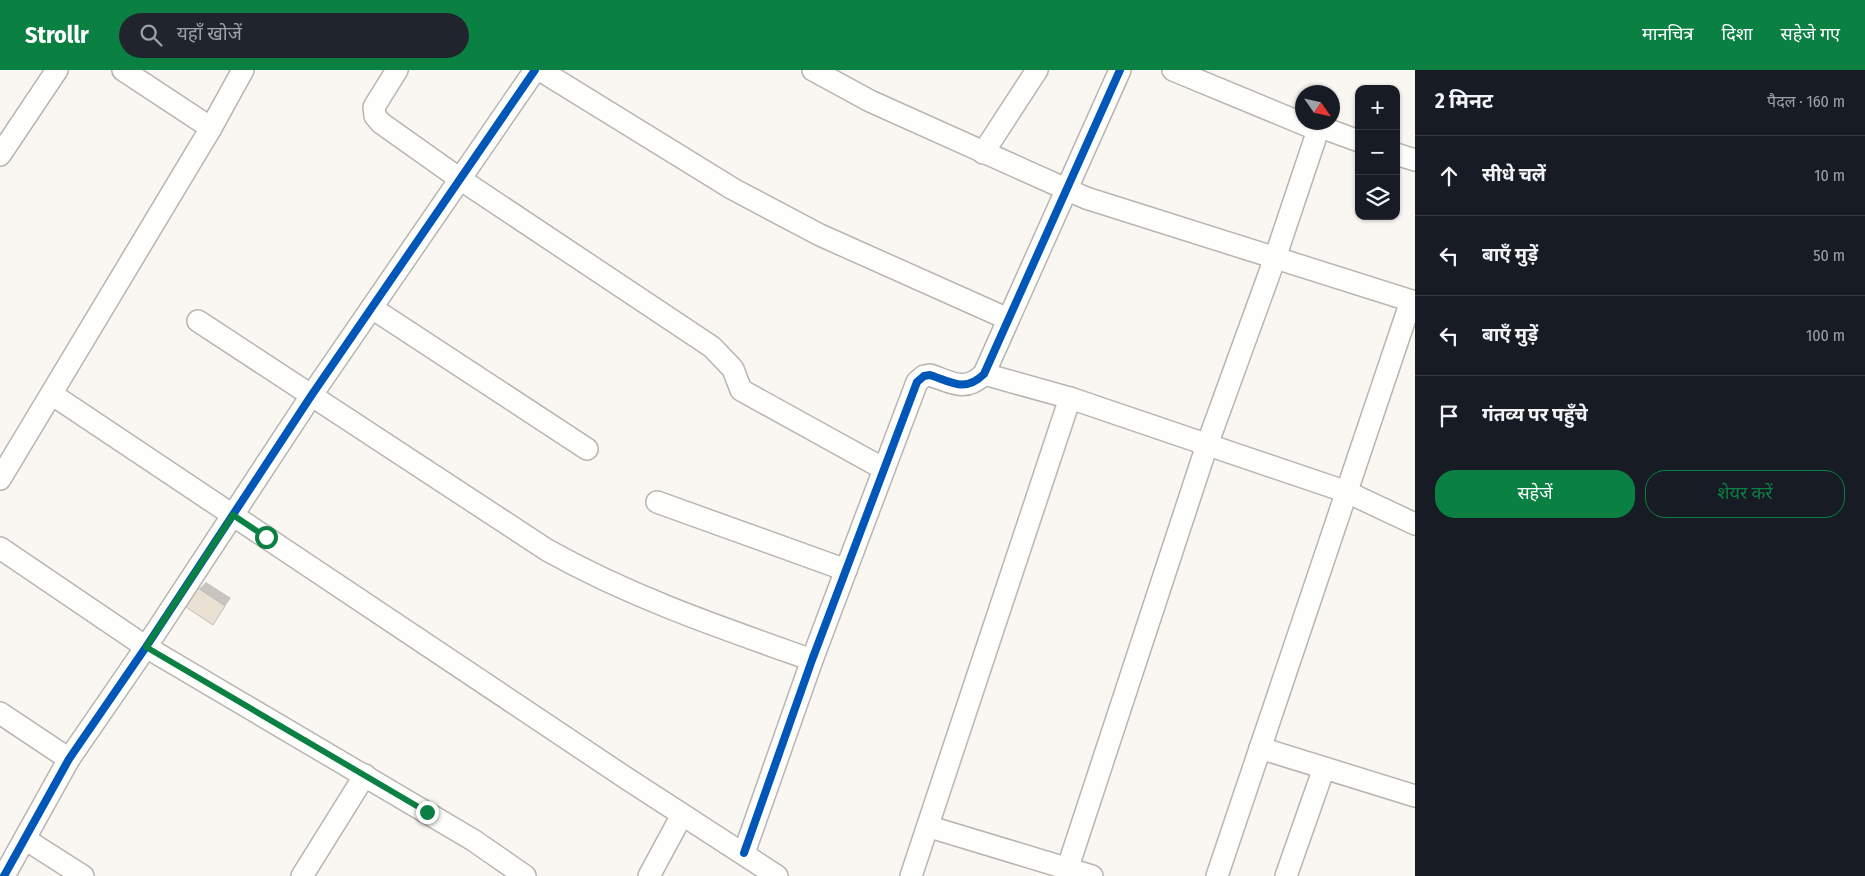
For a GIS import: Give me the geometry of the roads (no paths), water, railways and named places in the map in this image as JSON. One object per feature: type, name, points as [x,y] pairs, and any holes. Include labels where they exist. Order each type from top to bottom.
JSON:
[{"type":"street","points":[[0,155],[57,70]]},
{"type":"street","points":[[123,70],[211,128]]},
{"type":"street","points":[[0,479],[53,395],[211,128],[243,70]]},
{"type":"street","points":[[397,70],[374,107],[375,116],[381,123],[460,179],[712,347],[727,361],[739,386],[745,393],[884,470]]},
{"type":"street","points":[[4,876],[69,759],[146,647],[311,396],[535,70]]},
{"type":"street","points":[[540,70],[733,189],[820,236],[1008,319]]},
{"type":"street","points":[[813,70],[862,98],[1068,191],[1148,220],[1413,302],[1217,876]]},
{"type":"street","points":[[983,153],[1037,70]]},
{"type":"street","points":[[744,853],[812,660],[917,382],[920,378],[930,375],[963,386],[978,380],[984,374],[1068,191],[1120,70]]},
{"type":"street","points":[[1173,70],[1295,120]]},
{"type":"street","points":[[1066,872],[1207,445],[1275,258],[1318,130]]},
{"type":"street","points":[[1329,130],[1355,140]]},
{"type":"street","points":[[1400,155],[1415,160]]},
{"type":"street","points":[[372,308],[587,449]]},
{"type":"street","points":[[198,321],[547,550],[592,575],[678,613],[812,660]]},
{"type":"street","points":[[984,374],[1070,398],[1347,492],[1415,524]]},
{"type":"street","points":[[53,395],[778,876]]},
{"type":"street","points":[[912,876],[930,827],[1070,398]]},
{"type":"street","points":[[657,502],[846,570]]},
{"type":"street","points":[[0,548],[146,647],[366,775],[473,840],[525,876]]},
{"type":"street","points":[[0,713],[69,759]]},
{"type":"street","points":[[1260,748],[1415,796]]},
{"type":"street","points":[[1286,876],[1324,768]]},
{"type":"street","points":[[302,876],[366,775]]},
{"type":"street","points":[[649,876],[682,814]]},
{"type":"street","points":[[930,827],[1066,872],[1092,876]]},
{"type":"street","points":[[25,838],[83,876]]}]
